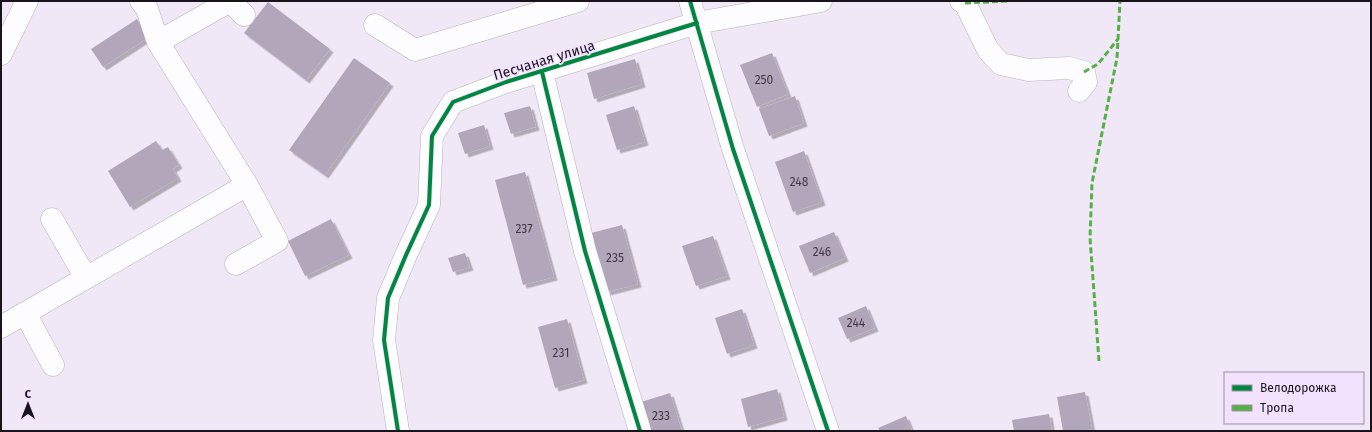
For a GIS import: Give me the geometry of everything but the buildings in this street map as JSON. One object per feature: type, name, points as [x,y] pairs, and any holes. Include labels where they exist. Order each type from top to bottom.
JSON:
[{"type":"street","points":[[1,54],[27,1]]},
{"type":"street","points":[[141,1],[147,10],[158,42],[247,185],[277,241],[236,264]]},
{"type":"street","points":[[158,42],[230,1],[244,15]]},
{"type":"street","points":[[375,25],[415,50],[578,1]]},
{"type":"street","points":[[690,1],[733,150],[828,431]]},
{"type":"street","name":"Песчаная улица","points":[[398,431],[384,340],[388,298],[429,205],[432,136],[453,102],[506,82],[697,23],[821,1]]},
{"type":"street","points":[[961,1],[965,3],[988,50],[1001,64],[1028,70],[1069,68],[1084,72],[1086,82],[1079,91]]},
{"type":"street","points":[[542,72],[585,251],[640,431]]},
{"type":"street","points":[[1,327],[247,185]]},
{"type":"street","points":[[52,219],[86,278]]},
{"type":"street","points":[[26,313],[53,365]]},
{"type":"marked path","points":[[965,3],[1009,1]]},
{"type":"marked path","points":[[1099,361],[1090,238],[1092,183],[1117,58],[1120,1]]},
{"type":"marked path","points":[[1084,72],[1098,64],[1118,39]]},
{"type":"cycle path","points":[[690,1],[733,149],[828,431]]},
{"type":"cycle path","points":[[398,431],[384,340],[388,298],[429,205],[432,136],[453,102],[506,82],[697,23]]},
{"type":"cycle path","points":[[542,72],[585,251],[640,431]]}]
